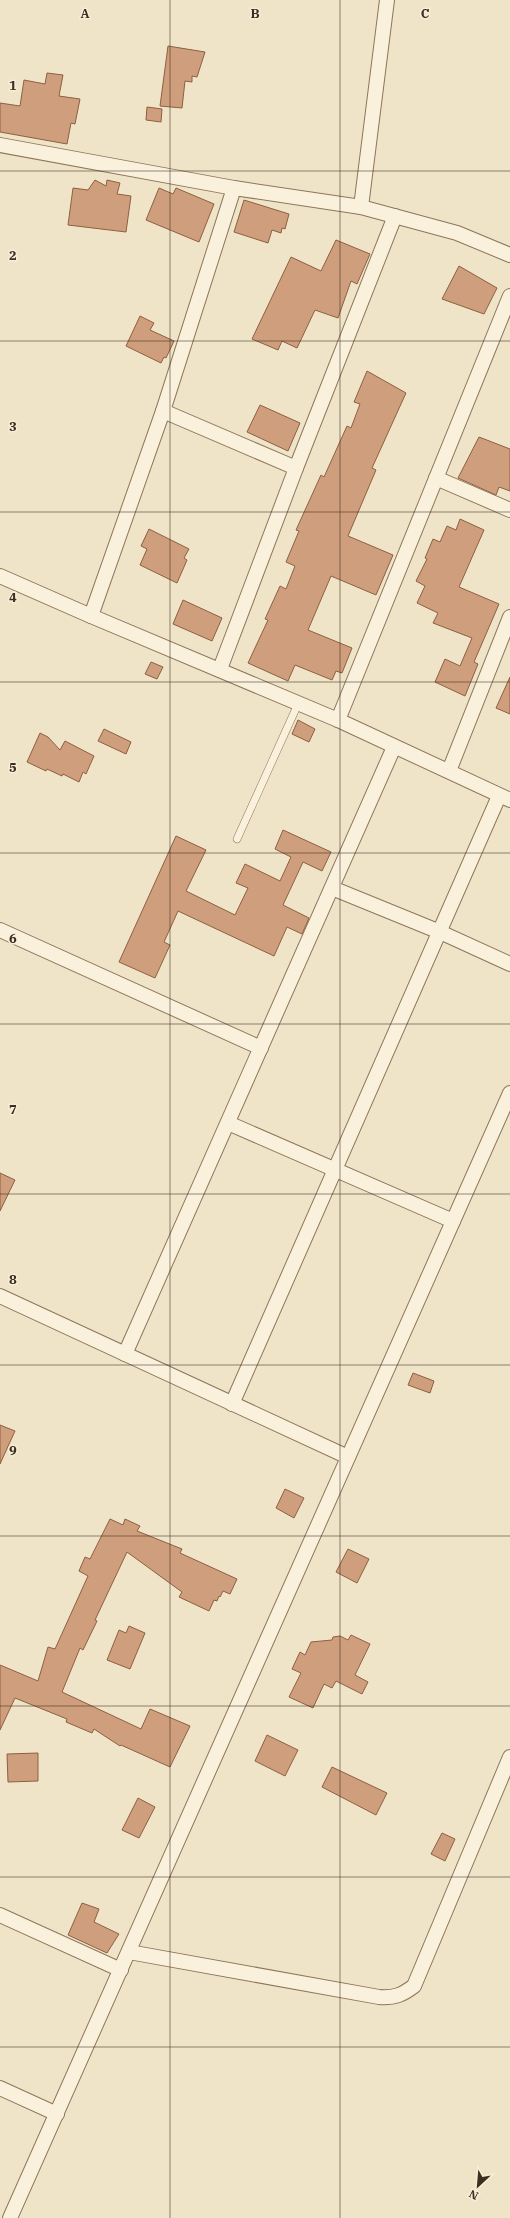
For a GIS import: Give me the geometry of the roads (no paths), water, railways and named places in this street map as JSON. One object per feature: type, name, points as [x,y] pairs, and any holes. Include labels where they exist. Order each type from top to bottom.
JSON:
[{"type":"street","points":[[361,207],[387,0]]},
{"type":"street","points":[[0,145],[234,188],[361,207],[457,233],[510,255]]},
{"type":"street","points":[[92,616],[163,411],[234,188]]},
{"type":"street","points":[[220,669],[296,468],[395,216]]},
{"type":"street","points":[[338,720],[510,296]]},
{"type":"street","points":[[163,411],[296,468]]},
{"type":"street","points":[[436,478],[510,510]]},
{"type":"street","points":[[0,576],[338,720],[505,798],[440,932],[232,1404]]},
{"type":"street","points":[[449,771],[510,618]]},
{"type":"street","points":[[125,1354],[394,747]]},
{"type":"street","points":[[332,888],[440,932],[510,964]]},
{"type":"street","points":[[0,930],[261,1048]]},
{"type":"street","points":[[10,2218],[58,2114],[510,1093]]},
{"type":"street","points":[[228,1123],[453,1220]]},
{"type":"street","points":[[0,1296],[348,1457]]},
{"type":"street","points":[[129,1952],[379,1997],[393,1998],[404,1994],[414,1986],[510,1757]]},
{"type":"street","points":[[0,1915],[121,1970]]},
{"type":"street","points":[[0,2088],[58,2114]]},
{"type":"lane","points":[[237,839],[298,704]]}]
